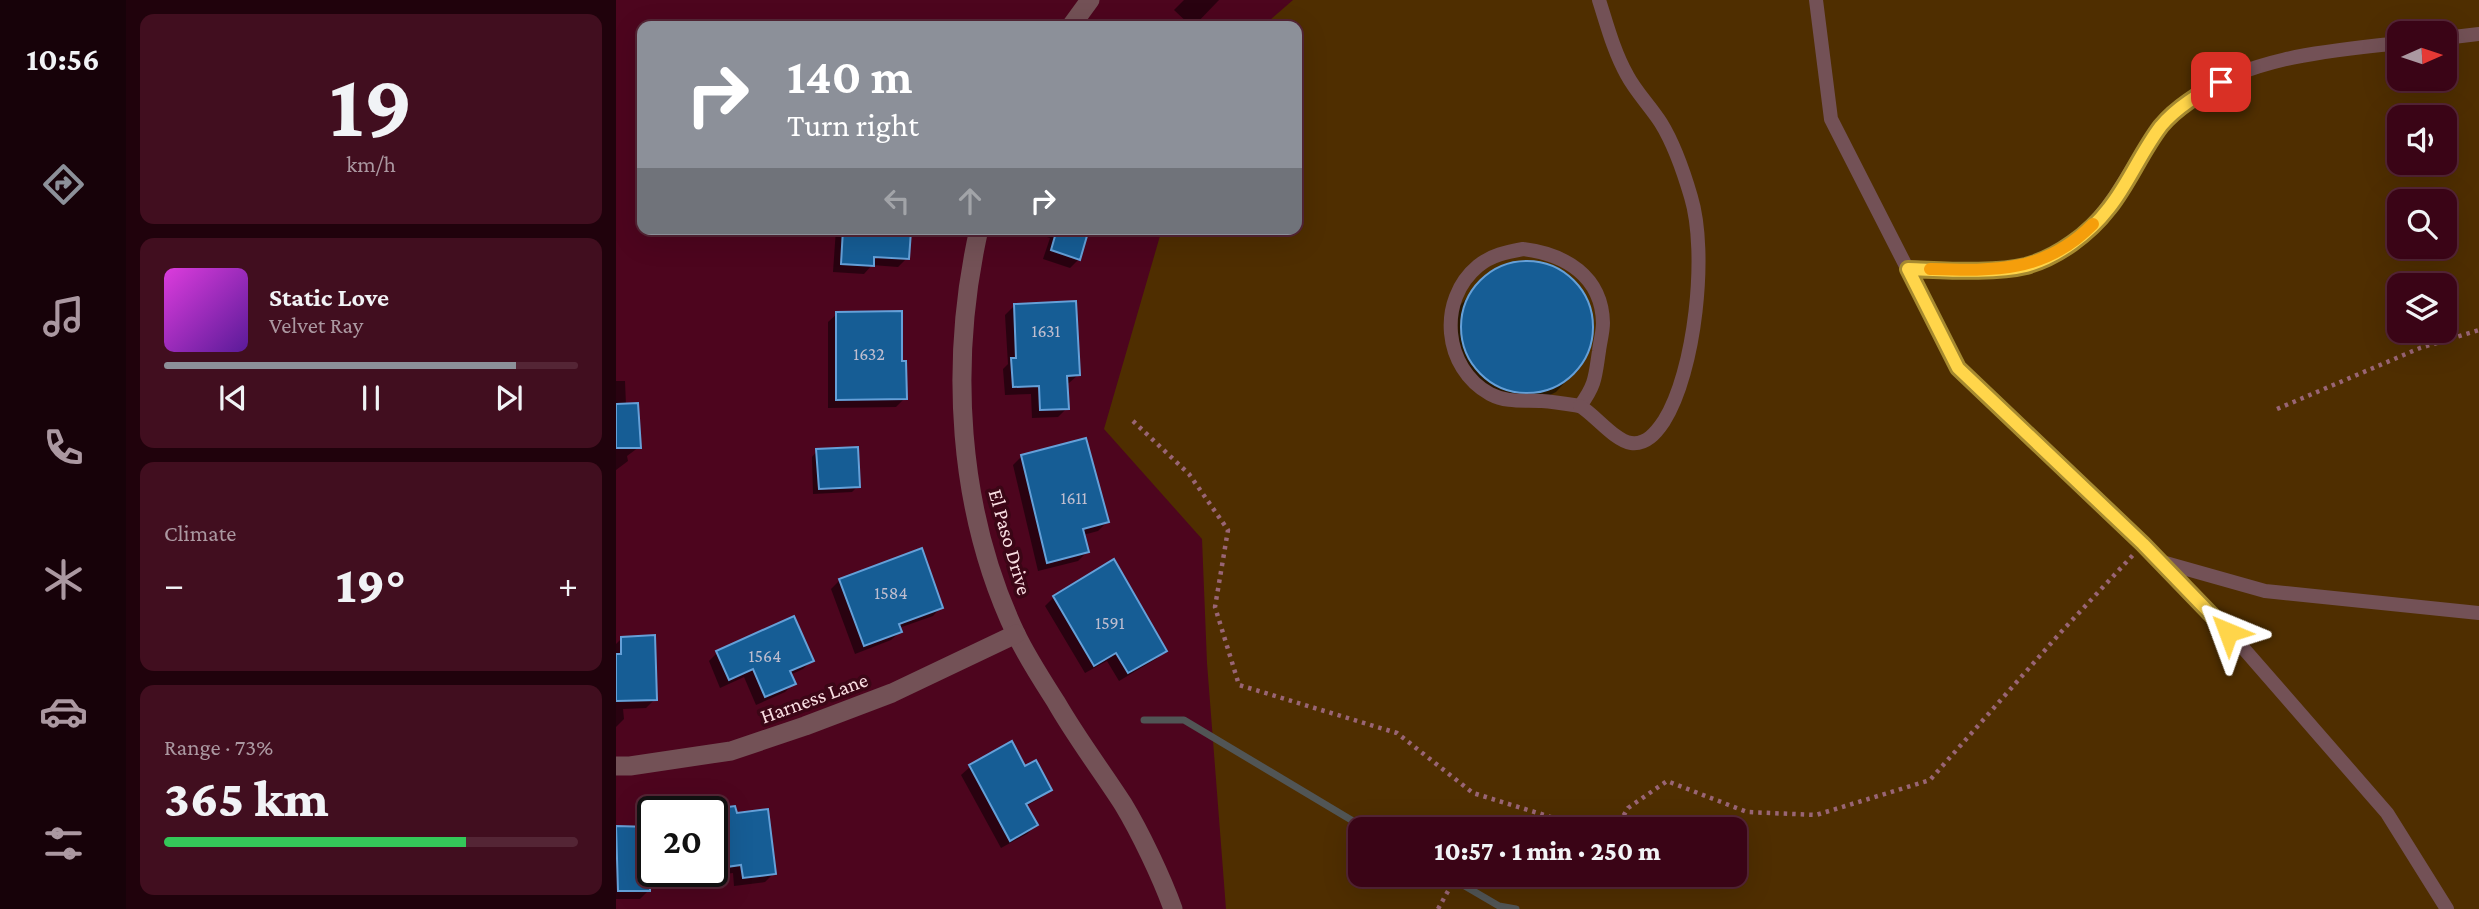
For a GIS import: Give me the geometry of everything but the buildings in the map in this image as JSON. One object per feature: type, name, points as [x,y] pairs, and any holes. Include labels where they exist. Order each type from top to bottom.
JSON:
[{"type":"street","points":[[1075,21],[1090,0]]},
{"type":"street","name":"El Paso Drive","points":[[978,235],[970,269],[962,415],[969,478],[989,566],[1016,634],[1057,705],[1125,807],[1173,909]]},
{"type":"street","name":"Harness Lane","points":[[616,766],[731,751],[892,693],[1016,634]]},
{"type":"lane","points":[[1580,406],[1593,387],[1603,323],[1598,299],[1586,278],[1569,262],[1547,252],[1523,249],[1500,254],[1479,265],[1462,283],[1452,305],[1450,329],[1455,355],[1469,378],[1490,394],[1516,402],[1542,401],[1580,406],[1629,443],[1644,442],[1658,430],[1675,403],[1689,356],[1696,303],[1698,240],[1692,199],[1661,124],[1640,96],[1618,58],[1599,0]]},
{"type":"lane","points":[[1816,0],[1830,118],[1958,368],[2162,562],[2244,649],[2387,813],[2447,909]]},
{"type":"lane","points":[[2457,37],[2479,34]]},
{"type":"lane","points":[[1908,269],[2025,266],[2055,254],[2082,236],[2109,208],[2162,125],[2193,97],[2256,66],[2301,55],[2387,44]]},
{"type":"lane","points":[[2162,562],[2265,591],[2479,613]]},
{"type":"path","points":[[2277,409],[2420,348],[2479,330]]},
{"type":"path","points":[[1133,421],[1189,474],[1228,530],[1215,607],[1238,685],[1397,733],[1473,793],[1551,817]]},
{"type":"path","points":[[1623,817],[1628,808],[1667,781],[1747,812],[1816,815],[1930,780],[2143,544]]},
{"type":"path","points":[[1438,909],[1450,887]]},
{"type":"shaded area","points":[[1293,0],[2479,0],[2479,909],[1226,909],[1207,663],[1202,539],[1104,429],[1160,235],[1302,235],[1302,21],[1269,21]]},
{"type":"waterway","points":[[1144,720],[1184,720],[1348,818]]},
{"type":"waterway","points":[[1467,887],[1499,906],[1516,909]]},
{"type":"slow traffic","points":[[1930,269],[2025,266],[2055,254],[2082,236],[2093,224]]},
{"type":"route","points":[[2221,82],[2193,97],[2162,125],[2109,208],[2082,236],[2055,254],[2025,266],[1908,269],[1958,368],[2162,562],[2228,632]]}]
